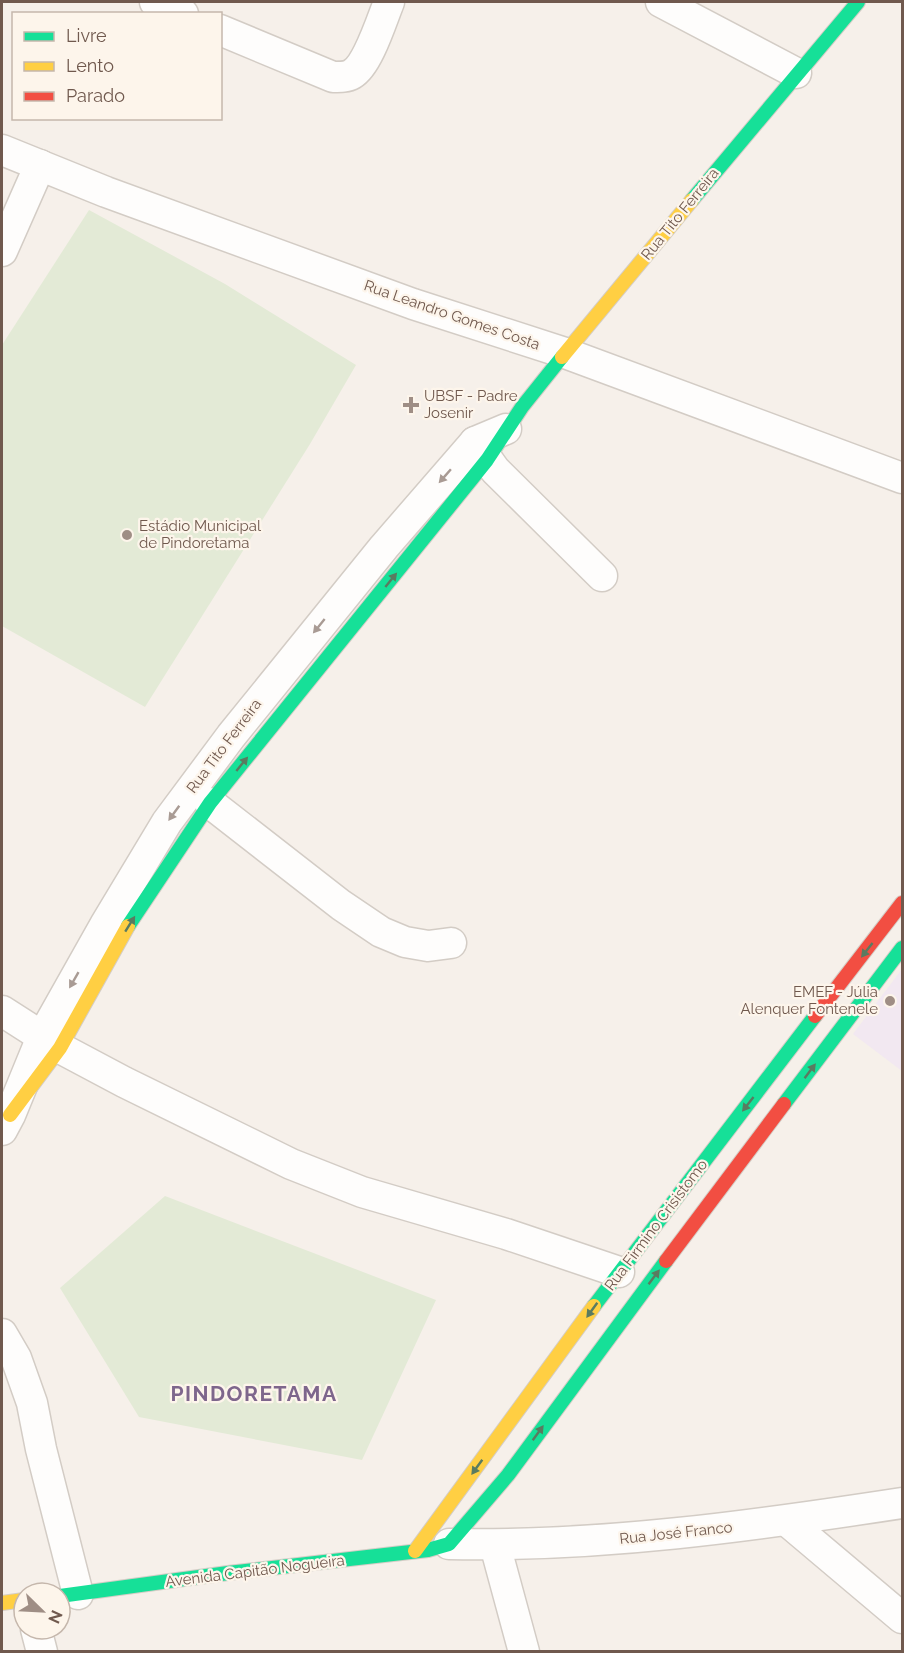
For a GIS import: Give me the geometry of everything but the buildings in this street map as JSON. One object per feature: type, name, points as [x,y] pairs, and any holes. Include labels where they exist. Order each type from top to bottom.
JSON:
[{"type":"main road","name":"Rua Tito Ferreira","points":[[506,429],[565,353],[796,73],[858,2]]},
{"type":"main road","name":"Rua Tito Ferreira","points":[[51,1042],[210,803],[481,451]]},
{"type":"main road","name":"Rua Firmino Crisistomo","points":[[415,1551],[619,1272],[903,903]]},
{"type":"main road","name":"Rua Firmino Crisistomo","points":[[448,1544],[508,1475],[643,1291],[903,948]]},
{"type":"main road","name":"Avenida Capitão Nogueira","points":[[72,1595],[415,1551],[448,1544]]},
{"type":"street","points":[[154,2],[178,12]]},
{"type":"street","points":[[222,31],[333,77],[340,77],[351,75],[364,61],[389,2]]},
{"type":"street","points":[[661,2],[796,73]]},
{"type":"street","name":"Rua Leandro Gomes Costa","points":[[2,150],[106,192],[402,300],[565,353],[903,477]]},
{"type":"street","points":[[2,251],[40,165]]},
{"type":"street","name":"Rua Tito Ferreira","points":[[6,1123],[51,1042],[105,925],[167,822],[231,736],[384,547],[506,429]]},
{"type":"street","points":[[481,451],[495,471],[602,576]]},
{"type":"street","points":[[210,803],[332,898],[381,932],[405,942],[428,946],[451,943]]},
{"type":"street","points":[[2,1011],[51,1042],[124,1082],[291,1164],[362,1192],[506,1233],[619,1272]]},
{"type":"street","points":[[2,1334],[16,1358],[32,1403],[66,1581]]},
{"type":"street","name":"Rua José Franco","points":[[448,1544],[495,1545],[636,1539],[787,1521],[903,1503]]},
{"type":"street","points":[[787,1521],[903,1617]]},
{"type":"street","points":[[495,1545],[524,1652]]},
{"type":"shaded area","name":"EMEF - Júlia Alenquer Fontenele","points":[[902,969],[902,1071],[853,1034]]},
{"type":"green space","name":"Estádio Municipal de Pindoretama","points":[[89,210],[225,284],[356,365],[310,444],[145,707],[2,626],[2,345]]},
{"type":"green space","points":[[165,1196],[436,1300],[362,1460],[139,1417],[60,1288]]},
{"type":"traffic: fast","points":[[692,200],[858,2]]},
{"type":"traffic: fast","points":[[128,926],[210,803],[487,460],[522,407],[562,357]]},
{"type":"traffic: fast","points":[[784,1104],[902,948]]},
{"type":"traffic: fast","points":[[594,1306],[815,1016]]},
{"type":"traffic: fast","points":[[72,1594],[228,1573],[428,1550],[449,1544],[508,1475],[666,1261]]},
{"type":"traffic: slow","points":[[562,357],[692,200]]},
{"type":"traffic: slow","points":[[10,1115],[60,1048],[128,926]]},
{"type":"traffic: slow","points":[[415,1551],[594,1306]]},
{"type":"traffic: slow","points":[[2,1603],[12,1602]]},
{"type":"traffic: jam","points":[[815,1016],[902,903]]},
{"type":"traffic: jam","points":[[666,1261],[784,1104]]},
{"type":"place","name":"UBSF - Padre Josenir","points":[[411,405]]},
{"type":"place","name":"Estádio Municipal de Pindoretama","points":[[127,535]]},
{"type":"place","name":"EMEF - Júlia Alenquer Fontenele","points":[[890,1001]]},
{"type":"district","name":"PINDORETAMA","points":[[254,1393]]}]
